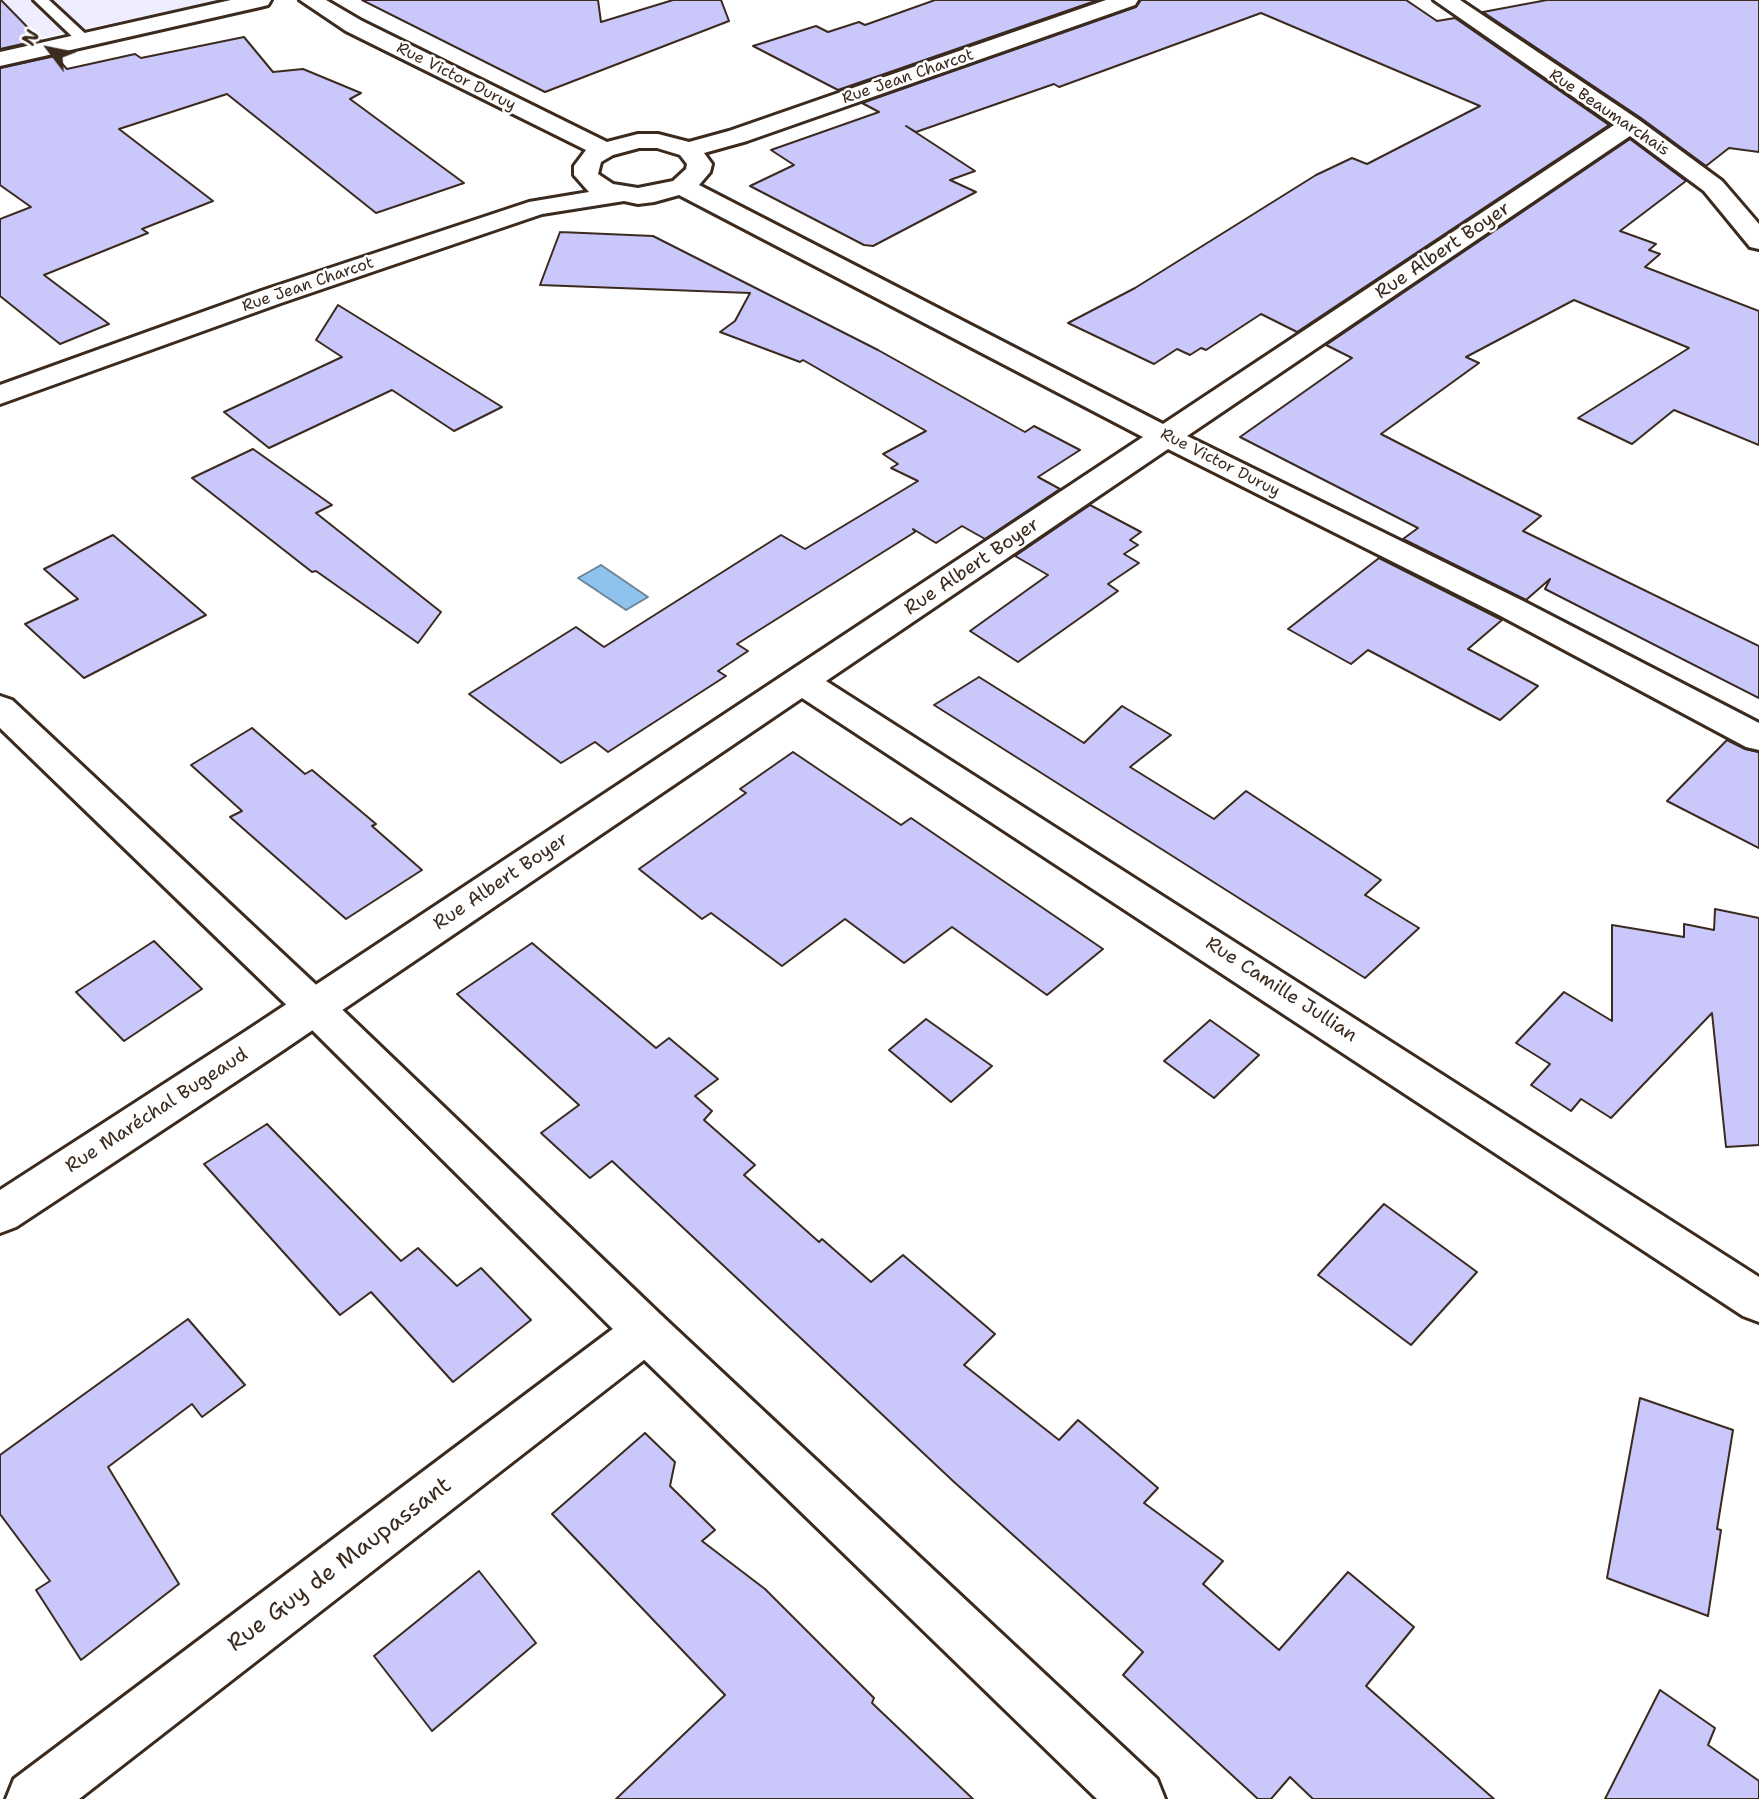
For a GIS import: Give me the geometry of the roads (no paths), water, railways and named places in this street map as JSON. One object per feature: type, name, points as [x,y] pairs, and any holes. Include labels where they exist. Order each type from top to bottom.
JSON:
[{"type":"street","points":[[0,60],[260,0]]},
{"type":"street","name":"Rue Victor Duruy","points":[[311,0],[354,26],[604,150]]},
{"type":"street","name":"Rue Jean Charcot","points":[[689,150],[738,136],[1127,0]]},
{"type":"street","name":"Rue Beaumarchais","points":[[1445,0],[1630,125],[1713,186],[1759,241]]},
{"type":"street","name":"Rue Albert Boyer","points":[[314,1007],[1630,125]]},
{"type":"street","points":[[622,194],[599,187],[586,176],[586,166],[592,157],[620,144],[657,141],[689,150],[700,164],[698,172],[682,186]]},
{"type":"street","name":"Rue Victor Duruy","points":[[682,186],[1166,437],[1511,608],[1759,738]]},
{"type":"street","name":"Rue Jean Charcot","points":[[0,395],[271,297],[538,207],[622,194],[654,194],[682,186]]},
{"type":"street","name":"Rue Camille Jullian","points":[[801,681],[1759,1302]]},
{"type":"street","points":[[0,708],[314,1007],[646,1331],[1137,1799]]},
{"type":"street","name":"Rue Maréchal Bugeaud","points":[[0,1214],[314,1007]]},
{"type":"street","name":"Rue Guy de Maupassant","points":[[34,1799],[646,1331]]},
{"type":"lane","points":[[41,0],[85,41]]},
{"type":"water","points":[[601,565],[648,597],[626,610],[578,578]]}]
